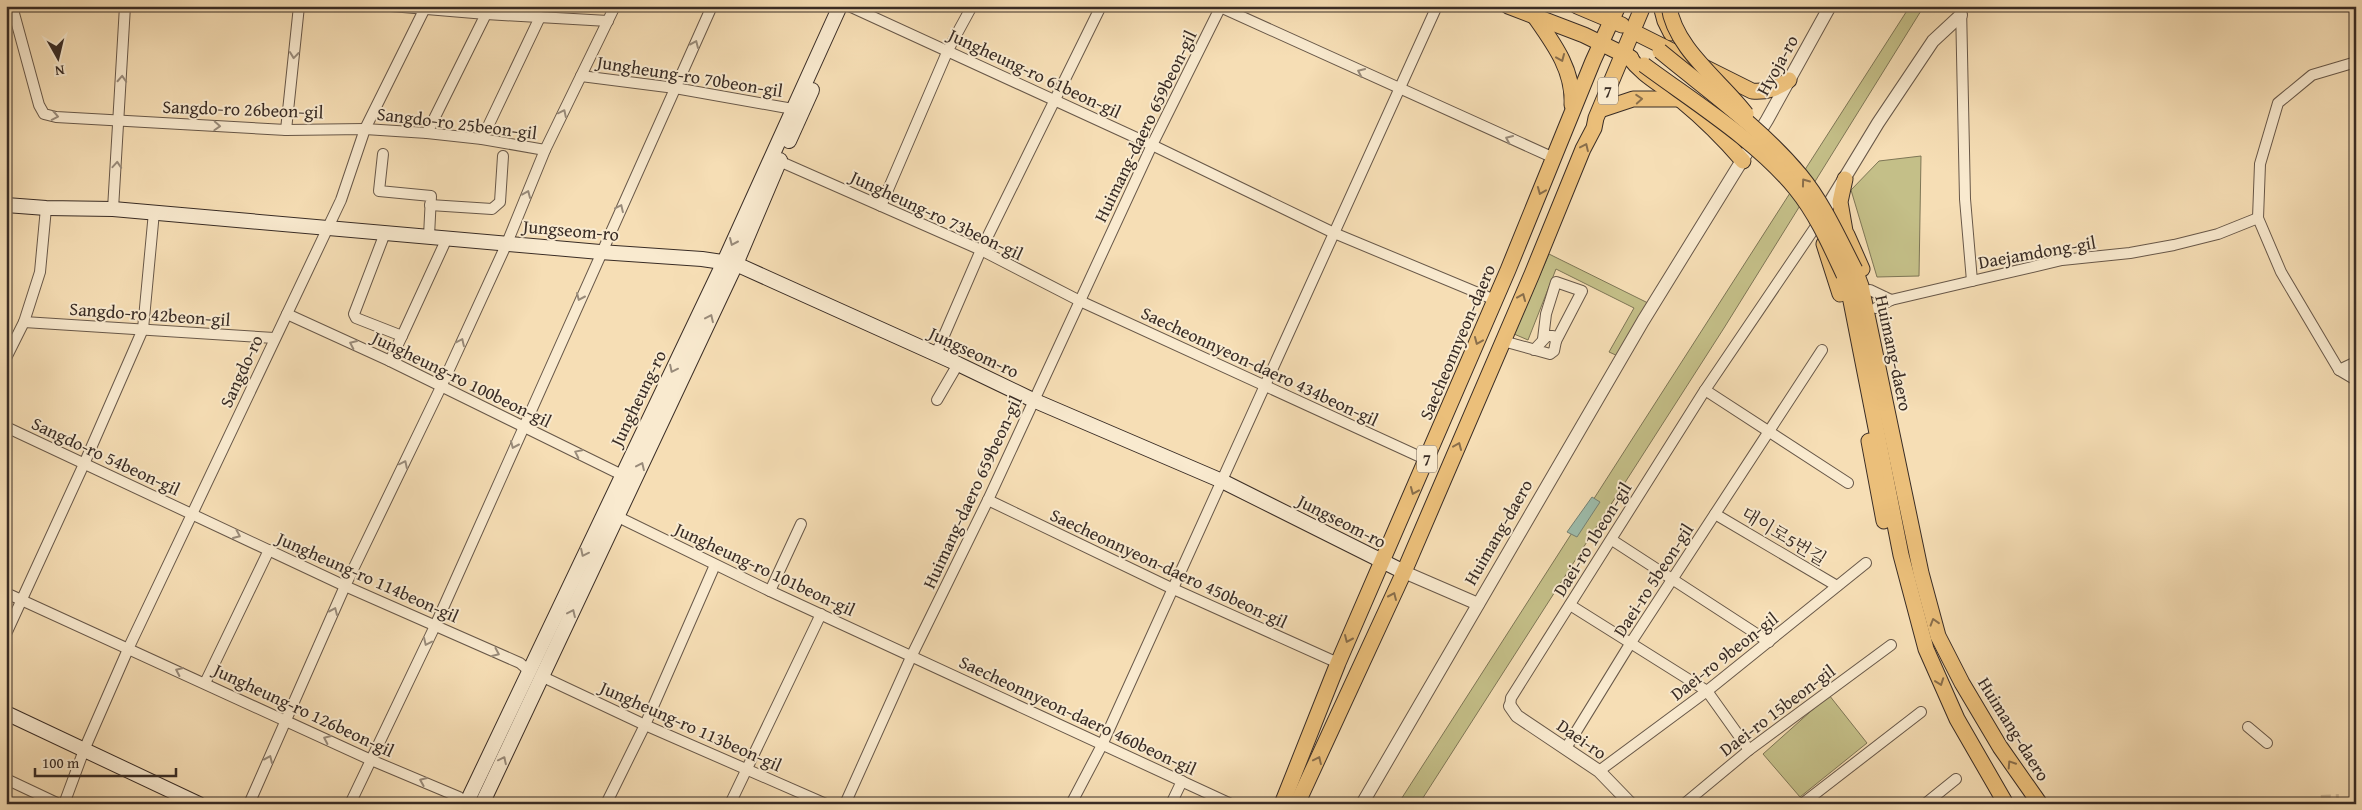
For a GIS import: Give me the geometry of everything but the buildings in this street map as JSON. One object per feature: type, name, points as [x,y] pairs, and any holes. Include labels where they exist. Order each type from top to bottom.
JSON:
[{"type":"main road","name":"Jungheung-ro","points":[[482,804],[543,677],[611,513],[622,475],[730,263],[793,109],[840,6]]},
{"type":"main road","name":"Jungheung-ro","points":[[466,803],[528,670],[611,513],[779,161],[849,6]]},
{"type":"main road","name":"Huimang-daero","points":[[1508,6],[1602,44],[1644,66],[1766,156],[1796,189],[1820,223],[1849,273],[1861,286],[1917,553],[1938,636],[1962,683],[2000,747],[2040,804]]},
{"type":"main road","name":"Huimang-daero","points":[[1577,6],[1616,13],[1636,33],[1660,51],[1800,175],[1822,205],[1849,273],[1853,311],[1901,555],[1926,649],[1946,697],[2006,804]]},
{"type":"main road","name":"7","points":[[1297,804],[1404,572],[1583,149],[1636,33],[1643,6]]},
{"type":"main road","points":[[1661,6],[1665,21],[1685,58]]},
{"type":"main road","points":[[1669,6],[1674,24],[1690,52],[1721,84],[1760,139]]},
{"type":"main road","name":"Saecheonnyeon-daero","points":[[1282,804],[1338,663],[1496,300],[1572,114],[1616,13]]},
{"type":"main road","points":[[1535,17],[1559,52],[1566,70],[1573,91],[1572,114]]},
{"type":"main road","points":[[1636,33],[1752,91],[1764,92],[1776,89],[1789,80]]},
{"type":"main road","points":[[1626,55],[1641,72],[1680,99],[1717,131],[1743,161]]},
{"type":"main road","points":[[1600,110],[1633,99],[1680,99]]},
{"type":"main road","points":[[1845,179],[1840,202],[1846,235]]},
{"type":"main road","name":"Jungseom-ro","points":[[6,205],[154,212],[730,263],[936,354],[1033,400],[1222,481],[1404,572]]},
{"type":"main road","points":[[1901,555],[1889,544],[1874,471],[1856,347],[1817,227],[1812,220],[1812,214],[1820,206],[1832,210],[1835,220],[1846,235],[1876,308],[1920,532],[1917,553]]},
{"type":"main road","points":[[1817,227],[1826,229],[1832,226],[1835,220]]},
{"type":"main road","points":[[6,713],[199,804]]},
{"type":"street","name":"Sangdo-ro 26beon-gil","points":[[12,6],[39,105],[44,114],[56,117],[286,130],[365,128]]},
{"type":"street","points":[[113,209],[120,121],[125,6]]},
{"type":"street","points":[[286,130],[299,6]]},
{"type":"street","points":[[391,6],[608,21]]},
{"type":"street","name":"Jungseom-ro","points":[[249,804],[345,586],[441,386],[507,243],[546,150],[615,6]]},
{"type":"street","points":[[350,804],[435,626],[600,252],[712,6]]},
{"type":"street","name":"Jungheung-ro 61beon-gil","points":[[849,6],[1152,145],[1334,233],[1496,300]]},
{"type":"street","points":[[881,206],[948,50],[972,6]]},
{"type":"street","points":[[936,354],[981,250],[1101,6]]},
{"type":"street","points":[[1071,804],[1102,745],[1437,6]]},
{"type":"street","name":"Hyoja-ro","points":[[1760,139],[1789,80],[1830,6]]},
{"type":"street","points":[[1220,7],[1399,90],[1554,158]]},
{"type":"street","name":"Huimang-daero 659beon-gil","points":[[845,804],[912,655],[988,500],[1152,145],[1220,7]]},
{"type":"street","name":"Sangdo-ro","points":[[64,804],[84,750],[129,647],[341,200],[365,128],[426,8]]},
{"type":"street","points":[[1826,207],[1845,179],[1878,122],[1933,42],[1961,11]]},
{"type":"street","name":"Daejamdong-gil","points":[[1961,11],[1965,199],[1972,281],[2062,260],[2130,253],[2174,245],[2218,234],[2258,218]]},
{"type":"street","points":[[427,133],[486,14]]},
{"type":"street","points":[[482,139],[540,17]]},
{"type":"street","points":[[2356,62],[2312,76],[2278,103],[2260,164],[2258,218],[2281,272],[2339,370],[2356,380]]},
{"type":"street","name":"Jungheung-ro 70beon-gil","points":[[582,76],[675,88],[793,109]]},
{"type":"street","name":"Sangdo-ro 25beon-gil","points":[[365,128],[482,139],[546,150]]},
{"type":"street","name":"Huimang-daero","points":[[1478,604],[1643,321],[1743,161],[1760,139]]},
{"type":"street","points":[[383,154],[379,191],[431,196],[429,236]]},
{"type":"street","points":[[430,205],[492,209],[500,202],[503,156]]},
{"type":"street","name":"Jungheung-ro 73beon-gil","points":[[779,161],[981,250],[1080,301]]},
{"type":"street","points":[[6,358],[24,322],[40,272],[46,208]]},
{"type":"street","points":[[6,634],[143,329],[154,212]]},
{"type":"street","name":"Daei-ro 1beon-gil","points":[[1510,706],[1511,698],[1705,390],[1817,227]]},
{"type":"street","points":[[385,233],[354,314],[356,318],[402,336]]},
{"type":"street","points":[[390,361],[447,238]]},
{"type":"street","points":[[1876,308],[1891,300],[1972,281]]},
{"type":"street","points":[[1503,341],[1550,354],[1554,351],[1556,341],[1582,291],[1556,282],[1546,314],[1543,339]]},
{"type":"street","points":[[1870,290],[1891,300]]},
{"type":"street","name":"Saecheonnyeon-daero 434beon-gil","points":[[1080,301],[1264,387],[1427,460]]},
{"type":"street","name":"Jungheung-ro 100beon-gil","points":[[287,314],[390,361],[622,475]]},
{"type":"street","name":"Sangdo-ro 42beon-gil","points":[[24,322],[274,338]]},
{"type":"street","points":[[1534,350],[1547,336],[1552,336],[1556,341]]},
{"type":"street","name":"Daei-ro 5beon-gil","points":[[1566,748],[1630,644],[1673,581],[1822,350]]},
{"type":"street","points":[[2339,370],[2356,362]]},
{"type":"street","points":[[937,400],[958,364]]},
{"type":"street","points":[[1705,390],[1848,483]]},
{"type":"street","name":"Sangdo-ro 54beon-gil","points":[[6,427],[192,515]]},
{"type":"street","name":"Saecheonnyeon-daero 450beon-gil","points":[[988,500],[1173,589],[1338,663]]},
{"type":"street","name":"Jungheung-ro 101beon-gil","points":[[611,513],[770,591],[912,655]]},
{"type":"street","name":"대이로5번길","points":[[1715,514],[1837,586]]},
{"type":"street","name":"Jungheung-ro 114beon-gil","points":[[192,515],[345,586],[520,663],[528,670]]},
{"type":"street","points":[[770,591],[801,524]]},
{"type":"street","points":[[1612,540],[1769,642]]},
{"type":"street","points":[[205,682],[269,550]]},
{"type":"street","name":"Daei-ro 9beon-gil","points":[[1599,771],[1707,691],[1866,563]]},
{"type":"street","points":[[606,804],[645,725],[716,565]]},
{"type":"street","points":[[1362,804],[1478,604],[1404,572]]},
{"type":"street","name":"Jungheung-ro 126beon-gil","points":[[6,593],[129,647],[371,760],[460,796],[466,803]]},
{"type":"street","points":[[1570,605],[1707,691],[1748,750]]},
{"type":"street","points":[[730,804],[745,768],[821,614]]},
{"type":"street","name":"Daei-ro 15beon-gil","points":[[1684,804],[1748,750],[1891,645]]},
{"type":"street","name":"Saecheonnyeon-daero 460beon-gil","points":[[912,655],[1231,804]]},
{"type":"street","name":"Jungheung-ro 113beon-gil","points":[[543,677],[645,725],[826,804]]},
{"type":"street","name":"Daei-ro","points":[[1510,706],[1517,716],[1599,771],[1630,804]]},
{"type":"street","points":[[1802,804],[1921,712]]},
{"type":"street","points":[[2248,727],[2267,743]]},
{"type":"street","points":[[6,779],[59,804]]},
{"type":"street","points":[[1925,804],[1956,779]]},
{"type":"street","points":[[1171,804],[1182,781]]},
{"type":"shaded area","points":[[1910,6],[1924,6],[1724,328],[1419,804],[1398,804]]},
{"type":"shaded area","points":[[1921,156],[1919,276],[1877,277],[1851,190],[1879,161]]},
{"type":"shaded area","points":[[1549,254],[1650,304],[1618,356],[1609,352],[1634,308],[1556,269],[1528,340],[1514,334]]},
{"type":"shaded area","points":[[1592,497],[1600,502],[1577,537],[1567,532]]},
{"type":"shaded area","points":[[1829,695],[1867,743],[1800,797],[1763,754]]},
{"type":"tunnel","points":[[2321,800],[2339,799]]}]
